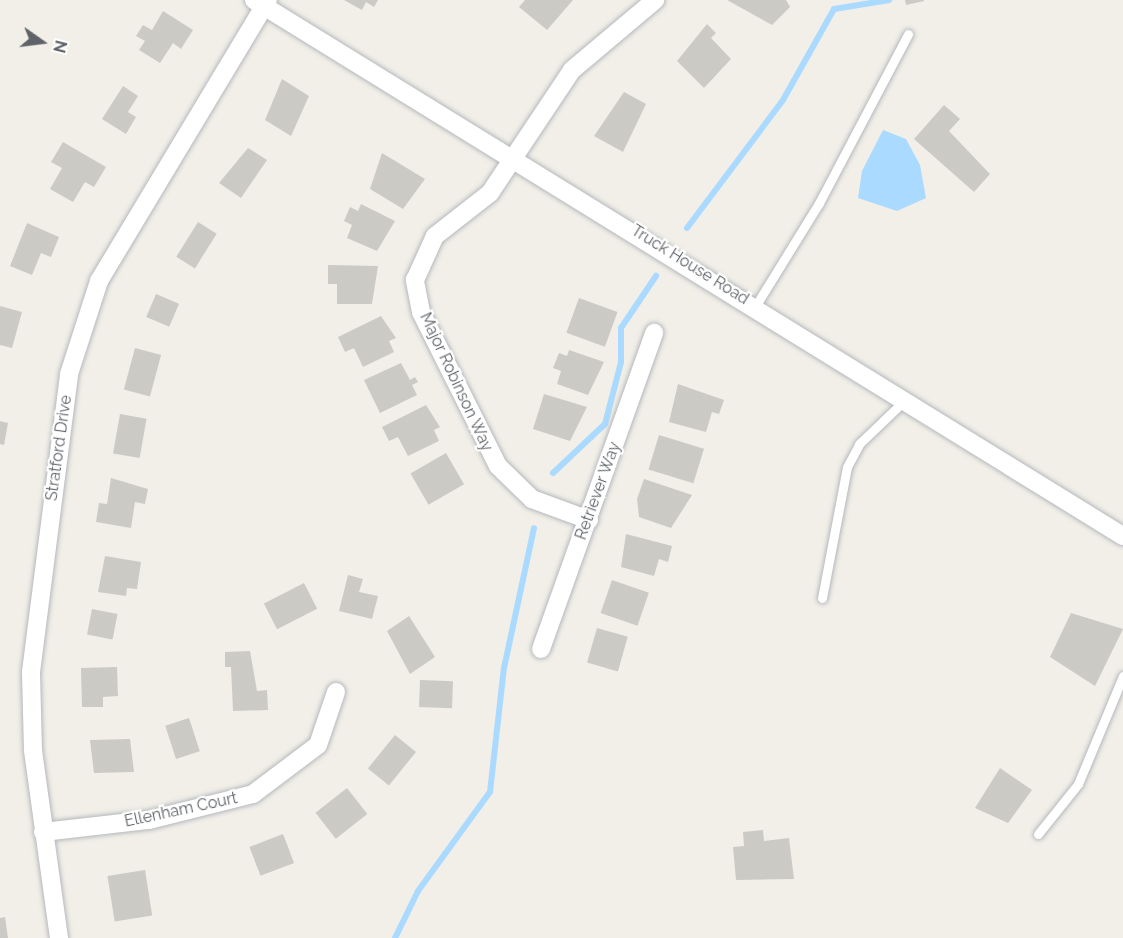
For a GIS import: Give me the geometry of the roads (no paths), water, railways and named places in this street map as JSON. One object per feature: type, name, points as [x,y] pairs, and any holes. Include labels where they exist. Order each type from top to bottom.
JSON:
[{"type":"street","name":"Major Robinson Way","points":[[589,520],[532,499],[498,466],[417,296],[426,248],[490,192],[516,157],[572,70],[655,0]]},
{"type":"street","name":"Truck House Road","points":[[262,2],[756,305],[903,402],[1123,536]]},
{"type":"street","name":"Stratford Drive","points":[[59,938],[43,832],[31,672],[69,374],[99,281],[262,2]]},
{"type":"street","name":"Retriever Way","points":[[541,649],[654,333]]},
{"type":"street","name":"Ellenham Court","points":[[43,832],[149,820],[253,794],[318,745],[336,692]]},
{"type":"lane","points":[[756,305],[819,203],[908,34]]},
{"type":"lane","points":[[822,598],[847,467],[859,444],[903,402]]},
{"type":"lane","points":[[1038,834],[1078,784],[1123,676]]},
{"type":"water","points":[[883,130],[906,139],[920,165],[926,198],[897,211],[858,198],[862,171]]},
{"type":"waterway","points":[[687,228],[783,100],[834,9],[889,0]]},
{"type":"waterway","points":[[553,473],[605,424],[621,362],[621,328],[656,276]]},
{"type":"waterway","points":[[395,938],[418,891],[490,792],[504,668],[534,528]]}]
